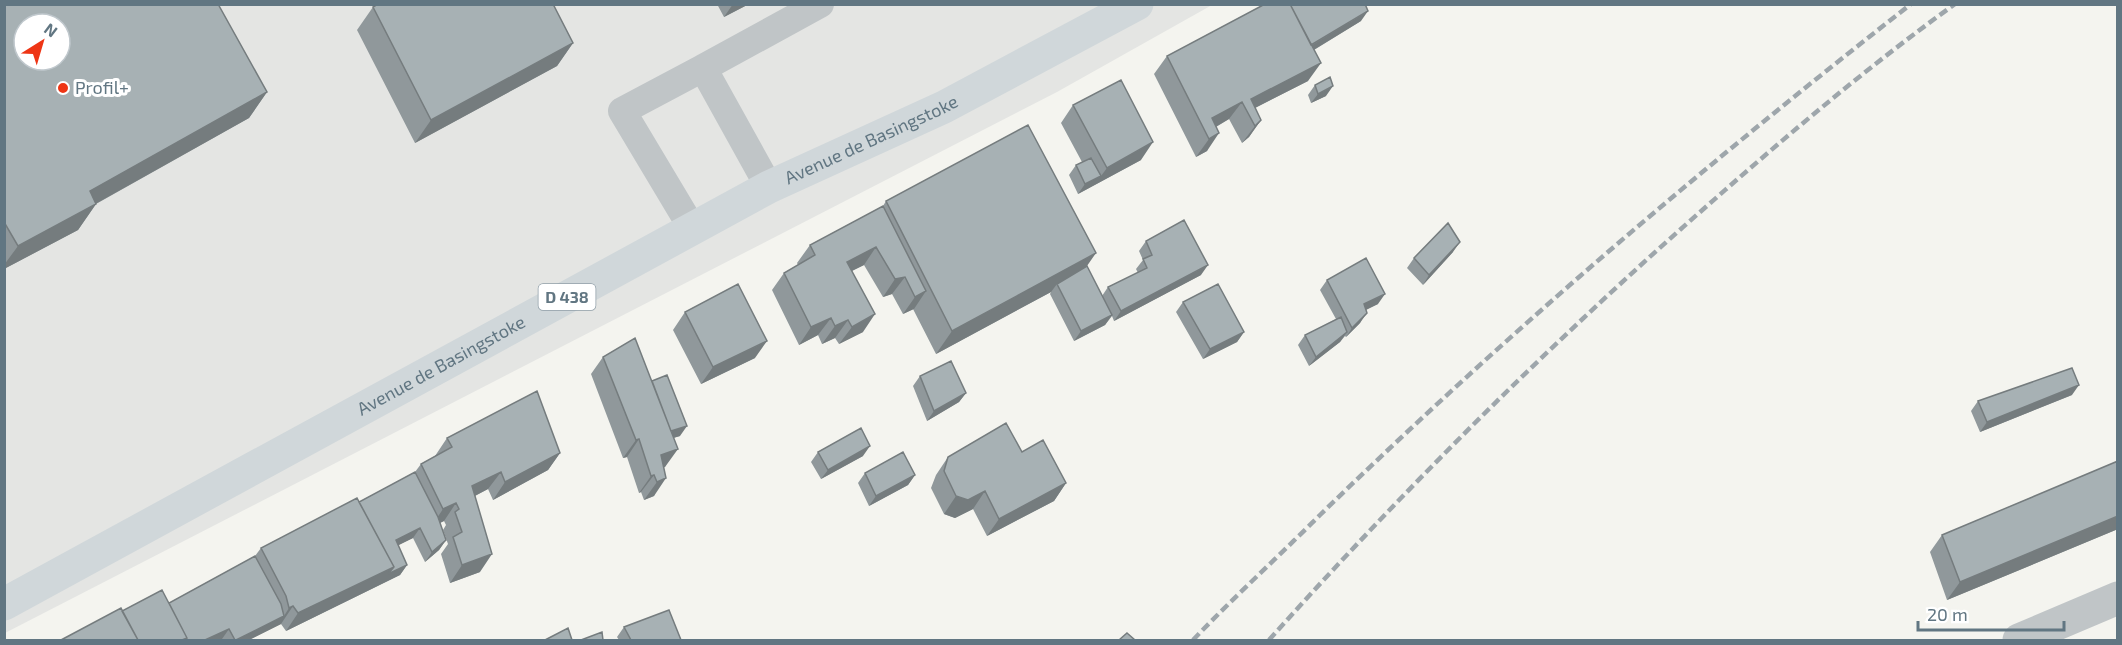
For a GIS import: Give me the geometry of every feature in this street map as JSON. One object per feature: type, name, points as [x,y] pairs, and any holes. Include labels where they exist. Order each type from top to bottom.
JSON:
[{"type":"main road","name":"Avenue de Basingstoke","points":[[4,604],[769,187],[944,107],[1137,4]]},
{"type":"street","points":[[2019,640],[2118,598]]},
{"type":"lane","points":[[692,228],[622,111],[820,4]]},
{"type":"lane","points":[[703,68],[769,187]]},
{"type":"shaded area","points":[[5,5],[1212,5],[1057,92],[5,633]]},
{"type":"building","points":[[4,4],[218,4],[267,92],[90,191],[96,204],[18,246],[4,222]]},
{"type":"building","points":[[378,4],[553,4],[573,43],[431,120],[373,7]]},
{"type":"building","points":[[1265,4],[1290,4],[1321,63],[1251,99],[1261,120],[1255,126],[1242,102],[1212,118],[1219,133],[1209,139],[1167,56]]},
{"type":"building","points":[[1290,4],[1365,4],[1368,11],[1311,45]]},
{"type":"building","points":[[1330,77],[1333,86],[1318,94],[1315,85]]},
{"type":"building","points":[[1121,80],[1153,142],[1107,168],[1073,105]]},
{"type":"building","points":[[1028,125],[1096,253],[952,331],[886,201]]},
{"type":"building","points":[[1091,158],[1101,176],[1085,184],[1076,165]]},
{"type":"building","points":[[883,206],[926,291],[915,297],[905,277],[895,279],[876,247],[847,262],[875,314],[852,327],[848,320],[835,326],[831,318],[811,327],[784,273],[815,255],[810,245]]},
{"type":"building","points":[[1184,220],[1208,265],[1121,311],[1108,287],[1147,268],[1143,259],[1152,255],[1146,241]]},
{"type":"building","points":[[1448,223],[1460,242],[1429,275],[1414,258]]},
{"type":"building","points":[[1366,258],[1385,294],[1364,304],[1367,313],[1352,328],[1327,280]]},
{"type":"building","points":[[1087,266],[1112,315],[1081,331],[1057,284]]},
{"type":"building","points":[[738,284],[767,341],[713,367],[685,312]]},
{"type":"building","points":[[1218,284],[1244,332],[1210,349],[1183,302]]},
{"type":"building","points":[[1341,317],[1347,332],[1316,357],[1305,335]]},
{"type":"building","points":[[635,338],[678,449],[661,455],[666,478],[657,482],[654,475],[651,476],[639,439],[636,440],[603,357]]},
{"type":"building","points":[[951,361],[966,393],[934,411],[920,376]]},
{"type":"building","points":[[2072,368],[2079,385],[1987,422],[1978,401]]},
{"type":"building","points":[[667,375],[687,426],[671,431],[652,381]]},
{"type":"building","points":[[537,391],[560,453],[505,482],[501,472],[472,486],[492,554],[462,565],[453,537],[462,532],[455,512],[459,509],[456,503],[443,509],[421,464],[452,447],[447,438]]},
{"type":"building","points":[[1006,423],[1022,452],[1043,440],[1066,483],[999,519],[985,491],[968,500],[956,496],[944,471],[948,457]]},
{"type":"building","points":[[861,428],[870,446],[828,470],[818,452]]},
{"type":"building","points":[[903,452],[915,475],[876,496],[865,473]]},
{"type":"building","points":[[2118,461],[2118,516],[1960,582],[1942,535]]},
{"type":"building","points":[[415,472],[438,517],[446,540],[432,552],[420,528],[396,540],[407,565],[388,574],[394,567],[359,502]]},
{"type":"building","points":[[357,498],[394,567],[298,613],[293,606],[289,608],[286,596],[261,548]]},
{"type":"building","points":[[255,556],[281,604],[284,616],[236,640],[229,629],[205,640],[185,640],[187,638],[169,603]]},
{"type":"building","points":[[162,590],[187,638],[138,640],[122,611]]},
{"type":"building","points":[[121,608],[138,640],[61,640]]},
{"type":"building","points":[[669,610],[681,640],[631,640],[624,627]]},
{"type":"building","points":[[568,628],[572,640],[545,640]]},
{"type":"building","points":[[602,632],[603,640],[581,640]]},
{"type":"building","points":[[1127,633],[1135,640],[1119,640]]},
{"type":"railway","points":[[1193,640],[1391,447],[1535,316],[1683,188],[1911,4]]},
{"type":"railway","points":[[1269,640],[1418,480],[1574,327],[1715,199],[1816,113],[1884,57],[1955,4]]},
{"type":"place","name":"Profil+","points":[[63,88]]}]
